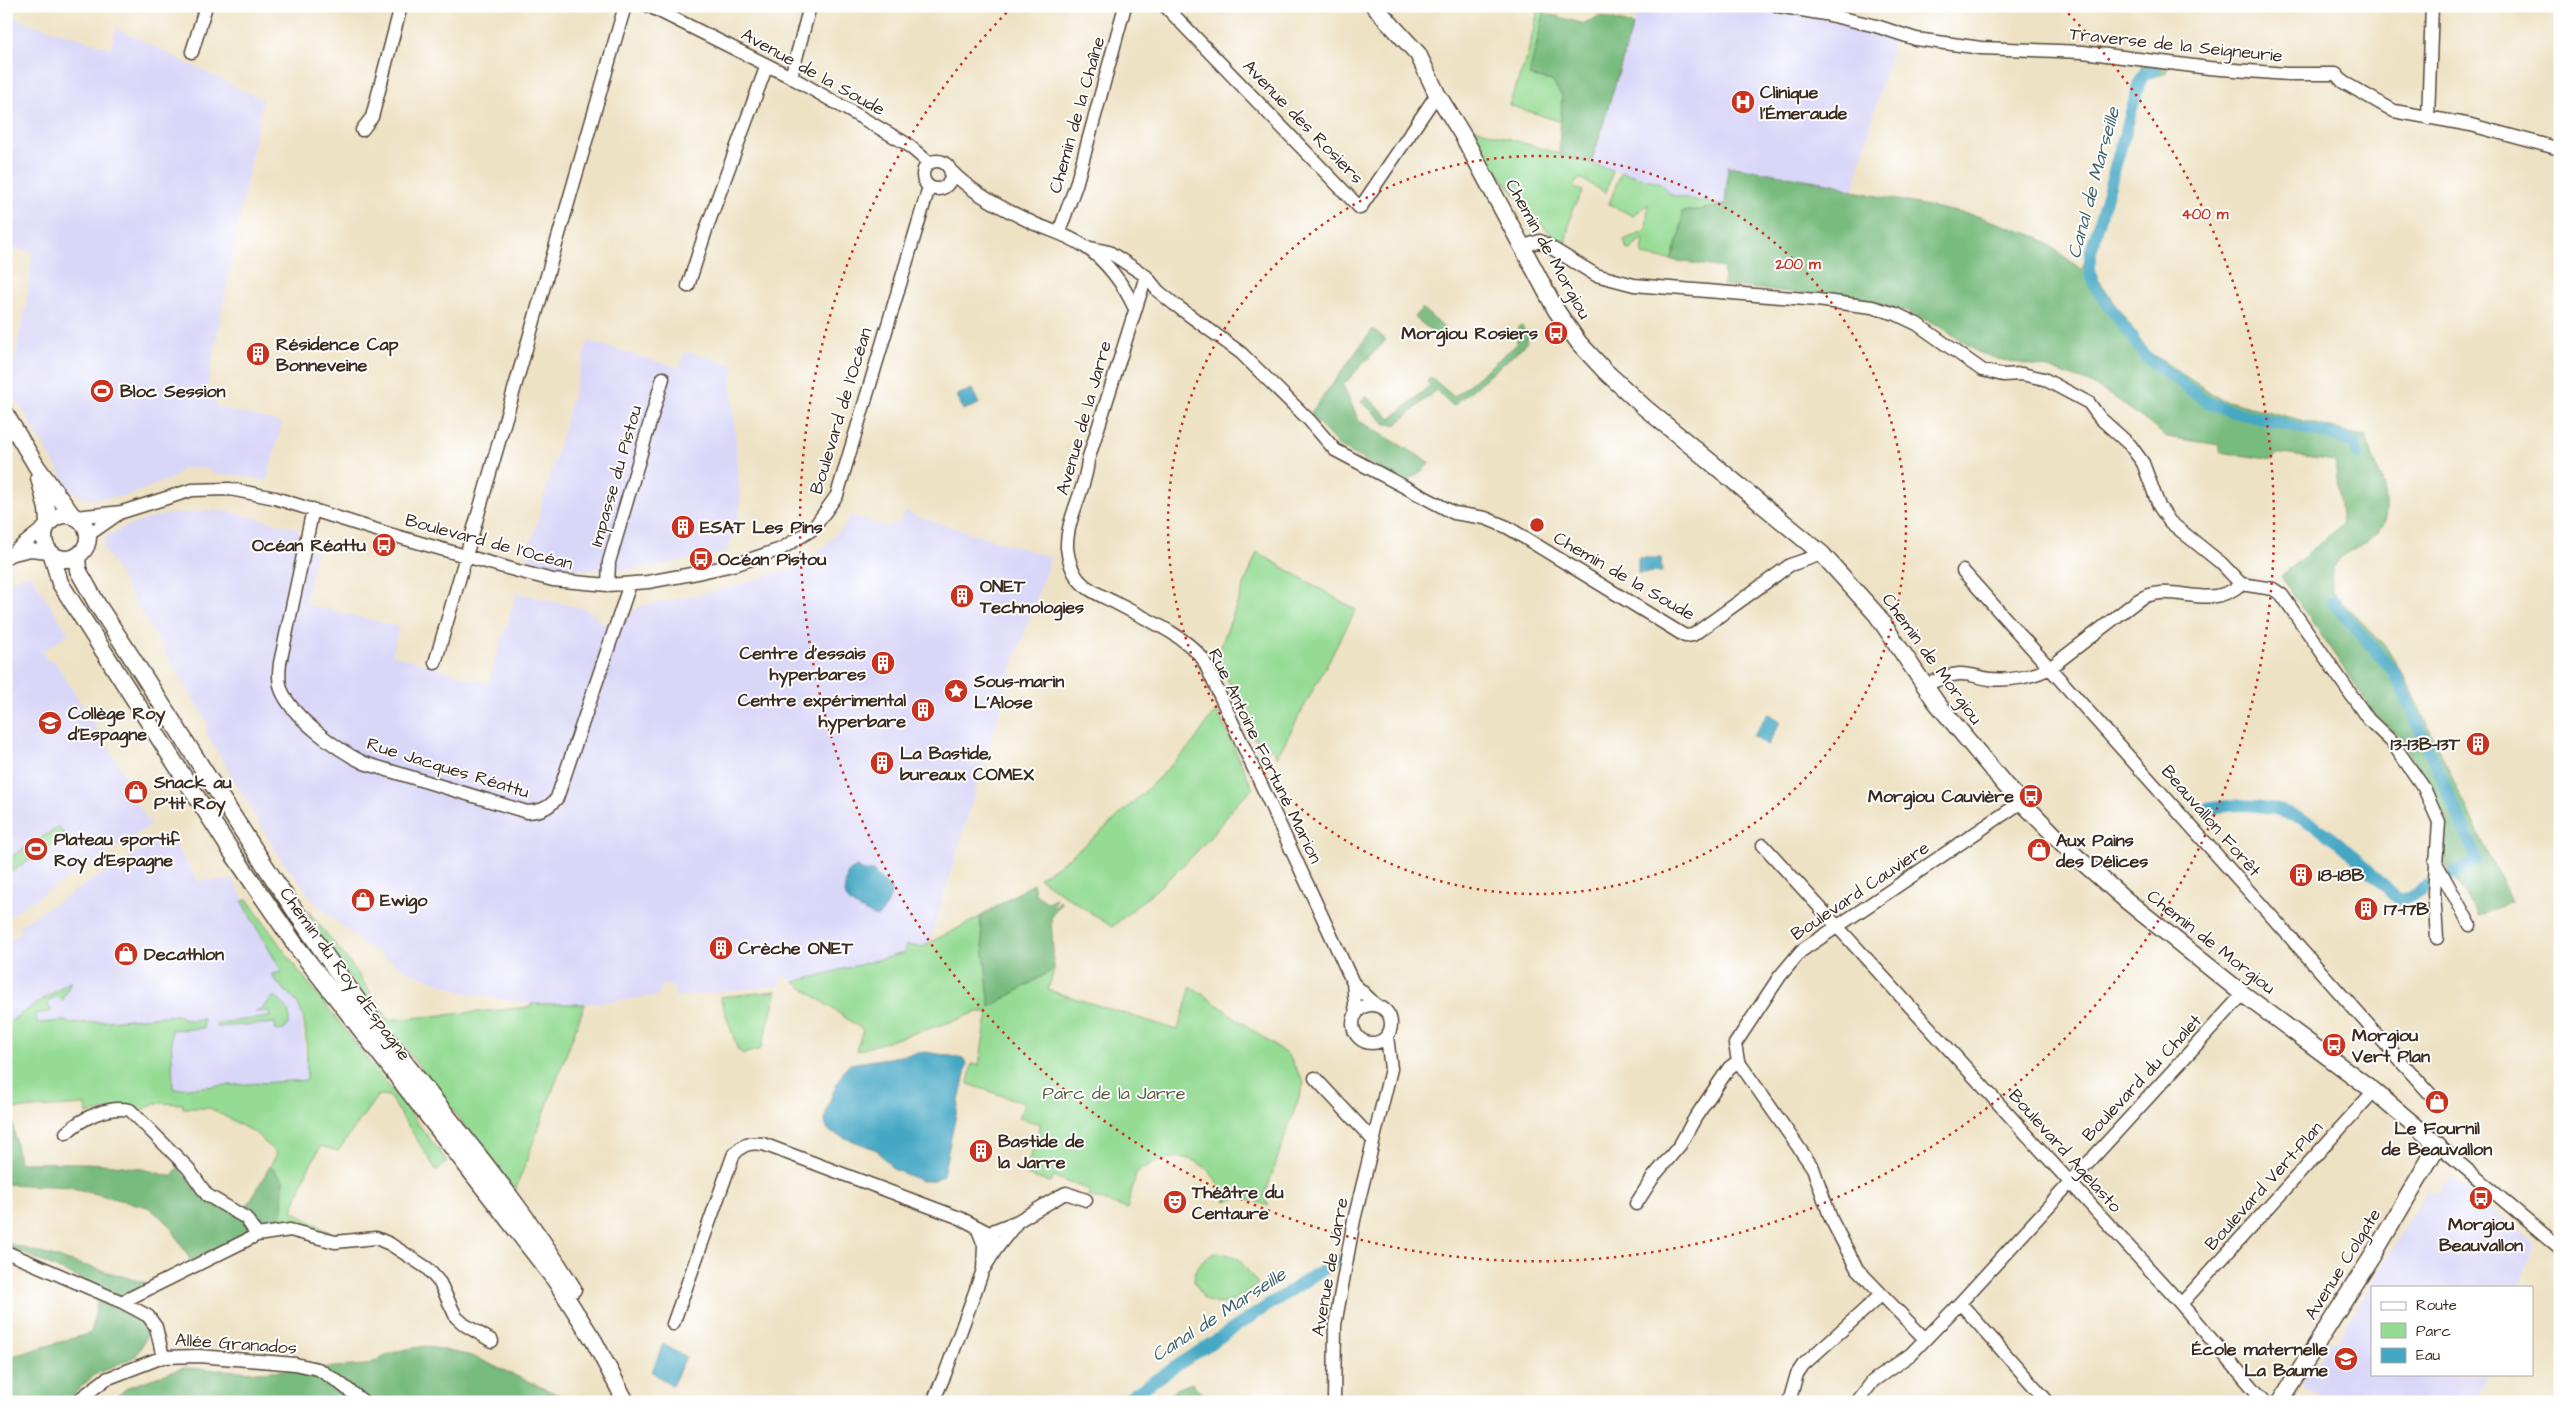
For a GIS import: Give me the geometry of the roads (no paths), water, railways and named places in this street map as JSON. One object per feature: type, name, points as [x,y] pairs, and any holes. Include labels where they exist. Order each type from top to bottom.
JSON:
[{"type":"street","points":[[192,52],[206,6]]},
{"type":"street","points":[[362,130],[372,116],[401,6]]},
{"type":"street","points":[[435,663],[464,555],[625,6]]},
{"type":"street","name":"Avenue de la Soude","points":[[649,6],[791,78],[913,147],[929,163]]},
{"type":"street","points":[[791,78],[810,6]]},
{"type":"street","name":"Chemin de la Chaîne","points":[[1059,232],[1076,185],[1125,6]]},
{"type":"street","name":"Avenue des Rosiers","points":[[1165,6],[1360,208],[1437,94]]},
{"type":"street","name":"Chemin de Morgiou","points":[[1374,6],[1418,54],[1437,94],[1462,134],[1558,313],[1579,343],[1606,372],[1644,407],[1822,554],[1877,615],[1926,686],[2020,803],[2071,852],[2127,901],[2243,994],[2374,1091],[2560,1248]]},
{"type":"street","name":"Traverse de la Seigneurie","points":[[1778,6],[1876,26],[1916,39],[1981,48],[2083,52],[2139,57],[2209,68],[2287,74],[2336,74],[2343,82],[2394,111],[2472,125],[2560,149]]},
{"type":"street","points":[[2428,118],[2432,6]]},
{"type":"street","points":[[688,286],[707,227],[767,65]]},
{"type":"street","points":[[951,171],[951,179],[942,189],[929,187],[922,175],[929,163],[943,162],[964,185],[1036,224],[1059,232],[1086,247],[1108,252],[1146,276]]},
{"type":"street","points":[[947,185],[964,185]]},
{"type":"street","name":"Boulevard de l'Océan","points":[[74,516],[122,512],[192,490],[230,489],[275,498],[554,580],[608,585],[630,584],[737,564],[781,548],[813,529],[837,495],[929,187]]},
{"type":"street","points":[[1521,247],[1540,241],[1596,276],[1634,285],[1818,300],[1872,307],[1896,314],[1917,324],[1982,370],[2003,375],[2022,374],[2044,379],[2089,403],[2100,418],[2130,445],[2143,463],[2163,514],[2220,563],[2241,584],[2273,589],[2282,595],[2368,719],[2396,748],[2424,788],[2439,822],[2435,860],[2434,902],[2437,938]]},
{"type":"street","points":[[1086,247],[1127,291],[1134,307]]},
{"type":"street","name":"Avenue de la Jarre","points":[[1074,571],[1068,557],[1068,531],[1134,307],[1146,276]]},
{"type":"street","name":"Chemin de la Soude","points":[[1146,276],[1158,291],[1241,353],[1310,421],[1335,450],[1454,513],[1485,518],[1507,527],[1685,636],[1693,635],[1790,564],[1822,554]]},
{"type":"street","name":"Impasse du Pistou","points":[[608,585],[609,562],[663,378]]},
{"type":"street","points":[[6,415],[37,467],[74,516],[82,521],[88,534],[86,547],[77,556],[65,560],[50,554],[30,550],[8,557]]},
{"type":"street","points":[[37,467],[47,509],[47,524],[43,539],[50,554]]},
{"type":"street","name":"Rue Jacques Réattu","points":[[313,509],[280,663],[278,678],[285,698],[303,719],[345,754],[364,763],[527,812],[542,811],[551,806],[557,798],[630,584]]},
{"type":"street","name":"Boulevard de l'Océan","points":[[88,534],[122,512]]},
{"type":"street","points":[[8,557],[59,515],[74,516]]},
{"type":"street","name":"Chemin du Roy d'Espagne","points":[[50,554],[60,583],[233,854],[297,947],[414,1101],[555,1280],[594,1341],[626,1402]]},
{"type":"street","name":"Chemin du Roy d'Espagne","points":[[77,556],[78,570],[97,604],[296,912],[346,985],[560,1268],[612,1352],[636,1402]]},
{"type":"street","name":"Rue Antoine Fortuné Marion","points":[[1074,571],[1079,580],[1095,592],[1171,634],[1196,652],[1203,660],[1353,983],[1356,1014]]},
{"type":"street","name":"Beauvallon Forêt","points":[[1964,571],[2431,1095]]},
{"type":"street","points":[[1926,686],[1936,680],[1961,674],[1991,679],[2018,678],[2051,667],[2151,593],[2211,598],[2230,594],[2241,584]]},
{"type":"street","name":"Boulevard Cauviere","points":[[1737,1060],[1734,1051],[1737,1039],[1780,976],[1801,951],[2020,803]]},
{"type":"street","name":"Boulevard Agelasto","points":[[1762,845],[2070,1182],[2265,1402]]},
{"type":"street","points":[[2435,860],[2470,925]]},
{"type":"street","points":[[280,921],[288,922],[294,919],[296,912]]},
{"type":"street","name":"Rue Antoine Fortuné Marion","points":[[1353,983],[1377,1006]]},
{"type":"street","name":"Boulevard du Chalet","points":[[1857,1402],[1873,1381],[1911,1354],[1960,1303],[2243,994]]},
{"type":"street","points":[[1365,1006],[1377,1006],[1390,1017],[1390,1030],[1381,1039],[1368,1042],[1356,1033],[1354,1026],[1356,1014],[1365,1006]]},
{"type":"street","points":[[1372,1139],[1391,1069],[1389,1052],[1381,1039]]},
{"type":"street","points":[[1636,1204],[1654,1176],[1680,1145],[1695,1118],[1729,1068],[1737,1060],[1813,1168],[1831,1219],[1857,1269],[1924,1340]]},
{"type":"street","points":[[1315,1078],[1372,1139]]},
{"type":"street","name":"Boulevard Vert-Plan","points":[[2180,1304],[2374,1091]]},
{"type":"street","points":[[66,1133],[72,1127],[101,1112],[121,1108],[130,1110],[188,1168],[207,1195],[246,1218],[257,1235]]},
{"type":"street","name":"Avenue de Jarre","points":[[1334,1402],[1335,1325],[1372,1139]]},
{"type":"street","points":[[673,1324],[733,1156],[744,1145],[753,1143],[763,1144],[938,1208],[990,1233],[1018,1221],[1066,1193],[1086,1200]]},
{"type":"street","name":"Avenue Colgate","points":[[2280,1402],[2375,1252],[2438,1145]]},
{"type":"street","points":[[990,1247],[1018,1221]]},
{"type":"street","points":[[977,1227],[990,1247]]},
{"type":"street","points":[[122,1302],[257,1235],[290,1230],[335,1242],[376,1238],[390,1244],[427,1268],[440,1283],[456,1317],[465,1325],[492,1341]]},
{"type":"street","points":[[936,1399],[983,1270],[990,1247],[990,1233]]},
{"type":"street","points":[[6,1252],[122,1302],[148,1316],[156,1327],[163,1357]]},
{"type":"street","points":[[1789,1402],[1797,1374],[1803,1365],[1882,1295]]},
{"type":"street","points":[[1960,1303],[2048,1402]]},
{"type":"street","name":"Allée Granados","points":[[76,1402],[106,1379],[163,1357],[209,1357],[295,1364],[318,1369],[364,1402]]},
{"type":"water","points":[[972,389],[979,404],[963,410],[957,395]]},
{"type":"water","points":[[1638,558],[1661,558],[1662,572],[1638,573]]},
{"type":"water","points":[[1768,713],[1780,722],[1767,746],[1753,736]]},
{"type":"water","points":[[857,867],[864,871],[873,871],[891,889],[887,905],[876,917],[853,905],[846,897],[848,872]]},
{"type":"water","points":[[925,1052],[963,1058],[967,1064],[943,1175],[935,1180],[922,1181],[893,1169],[877,1150],[832,1133],[827,1128],[825,1120],[834,1090],[842,1074],[850,1064]]},
{"type":"water","points":[[663,1344],[686,1357],[672,1386],[652,1372]]},
{"type":"waterway","name":"Canal de Marseille","points":[[2155,71],[2145,73],[2140,81],[2090,254],[2090,271],[2094,285],[2146,357],[2207,402],[2233,412],[2339,437],[2353,443],[2358,454]]},
{"type":"waterway","name":"Canal de Marseille","points":[[2207,809],[2238,805],[2265,807],[2290,814],[2313,824],[2354,856],[2395,897],[2402,900],[2476,861],[2475,854],[2395,673],[2332,602]]},
{"type":"waterway","name":"Canal de Marseille","points":[[1122,1402],[1337,1260]]},
{"type":"place","name":"Clinique l'Émeraude","points":[[1743,102]]},
{"type":"place","name":"Morgiou Rosiers","points":[[1556,333]]},
{"type":"place","name":"Résidence Cap Bonneveine","points":[[258,354]]},
{"type":"place","name":"Bloc Session","points":[[102,391]]},
{"type":"place","name":"ESAT Les Pins","points":[[683,527]]},
{"type":"place","name":"Océan Réattu","points":[[384,545]]},
{"type":"place","name":"Océan Pistou","points":[[701,559]]},
{"type":"place","name":"ONET Technologies","points":[[962,596]]},
{"type":"place","name":"Centre d'essais hyperbares","points":[[883,663]]},
{"type":"place","name":"Sous-marin L'Alose","points":[[956,691]]},
{"type":"place","name":"Centre expérimental hyperbare","points":[[923,710]]},
{"type":"place","name":"Collège Roy d'Espagne","points":[[50,723]]},
{"type":"place","name":"13-13B-13T","points":[[2478,744]]},
{"type":"place","name":"La Bastide, bureaux COMEX","points":[[882,763]]},
{"type":"place","name":"Snack au P'tit Roy","points":[[136,792]]},
{"type":"place","name":"Morgiou Cauvière","points":[[2031,796]]},
{"type":"place","name":"Plateau sportif Roy d'Espagne","points":[[36,849]]},
{"type":"place","name":"Aux Pains des Délices","points":[[2039,850]]},
{"type":"place","name":"18-18B","points":[[2301,875]]},
{"type":"place","name":"Ewigo","points":[[363,900]]},
{"type":"place","name":"17-17B","points":[[2366,909]]},
{"type":"place","name":"Crèche ONET","points":[[721,948]]},
{"type":"place","name":"Decathlon","points":[[126,954]]},
{"type":"place","name":"Morgiou Vert Plan","points":[[2334,1045]]},
{"type":"place","name":"Le Fournil de Beauvallon","points":[[2437,1102]]},
{"type":"place","name":"Bastide de la Jarre","points":[[981,1151]]},
{"type":"place","name":"Morgiou Beauvallon","points":[[2481,1198]]},
{"type":"place","name":"Théâtre du Centaure","points":[[1175,1202]]},
{"type":"place","name":"École maternelle La Baume","points":[[2346,1359]]},
{"type":"park label","name":"Parc de la Jarre","points":[[1114,1093]]}]
